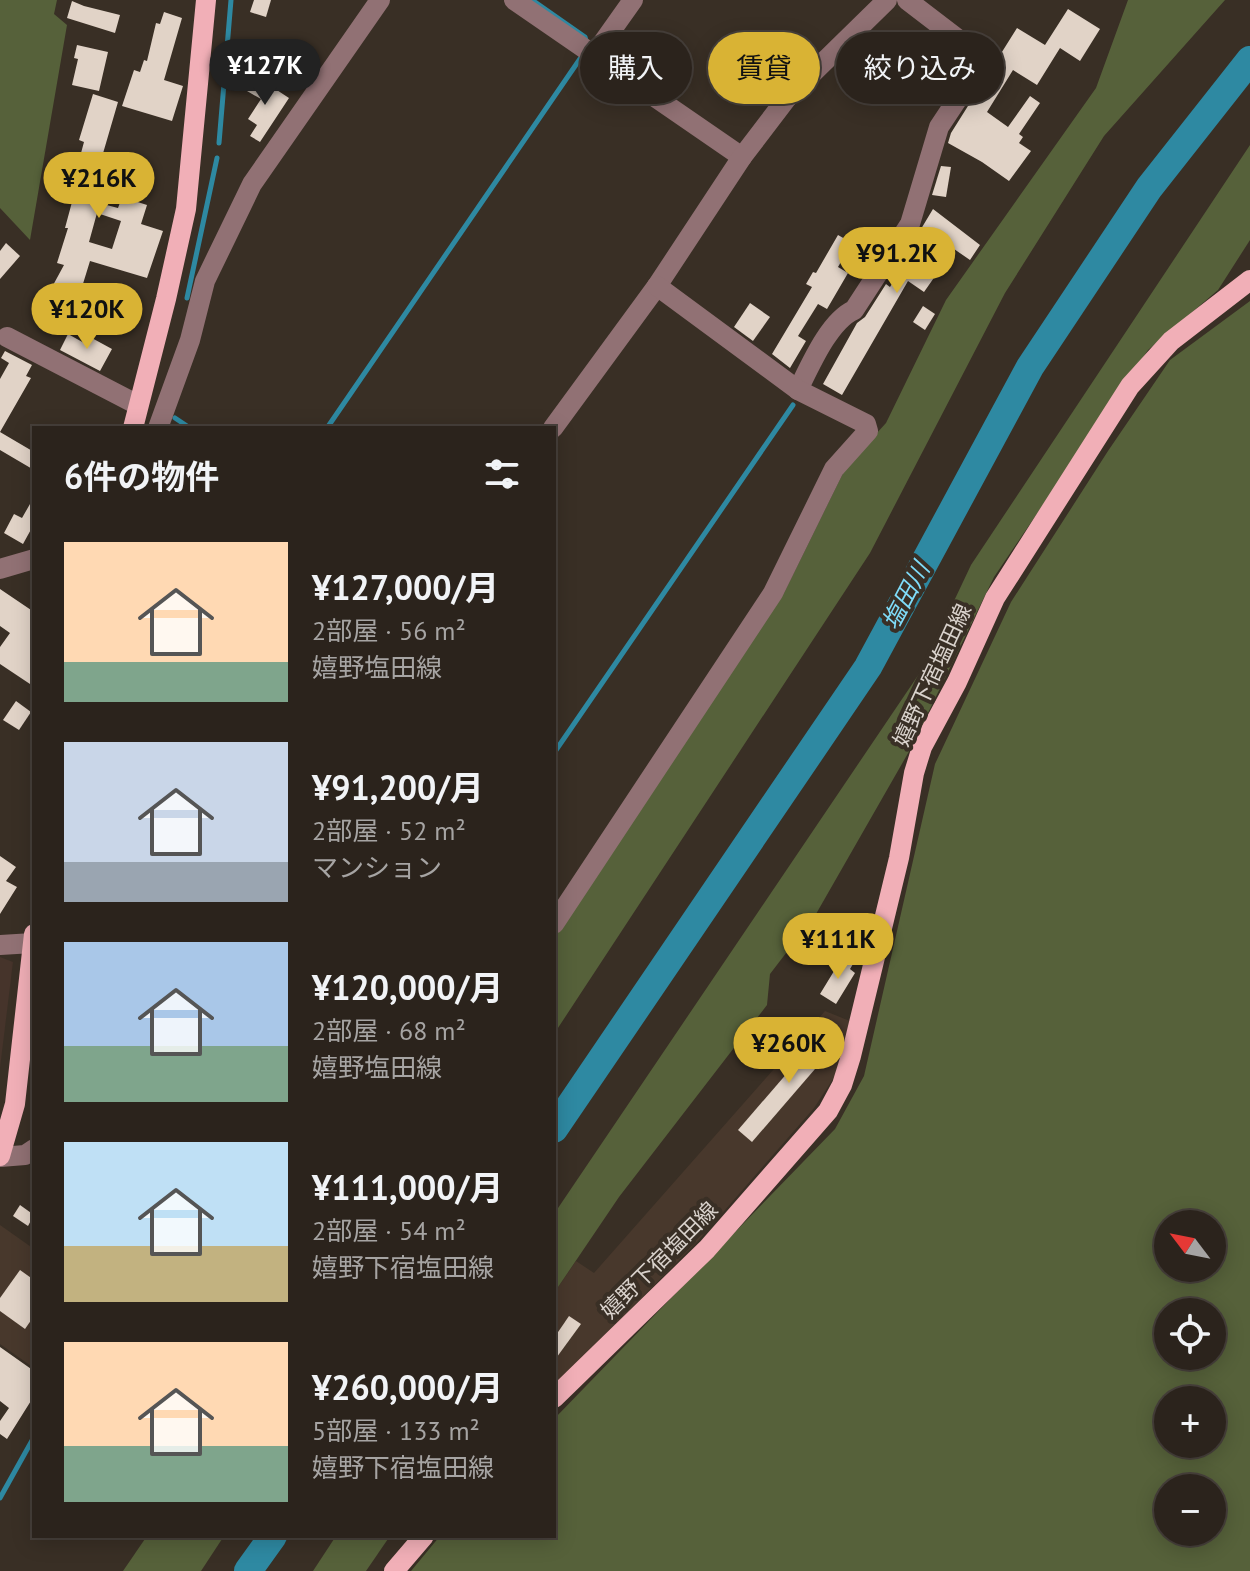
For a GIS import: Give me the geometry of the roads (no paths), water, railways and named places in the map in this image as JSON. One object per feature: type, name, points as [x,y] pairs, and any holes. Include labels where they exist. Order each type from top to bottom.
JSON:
[{"type":"main road","points":[[133,426],[186,209],[206,0]]},
{"type":"main road","name":"嬉野下宿塩田線","points":[[556,1396],[707,1249],[828,1111],[842,1085],[851,1056],[899,858],[914,773],[922,747],[957,682],[995,598],[1130,386],[1171,341],[1250,280]]},
{"type":"main road","points":[[0,1156],[15,1104],[32,952]]},
{"type":"main road","points":[[394,1571],[422,1538]]},
{"type":"street","points":[[159,426],[190,340],[205,281],[252,184],[380,0]]},
{"type":"street","points":[[514,0],[580,45]]},
{"type":"street","points":[[605,32],[633,0]]},
{"type":"street","points":[[554,426],[657,286],[742,157],[787,98],[887,0]]},
{"type":"street","points":[[798,390],[817,352],[844,315],[854,310],[910,224],[939,127],[984,59],[907,0]]},
{"type":"street","points":[[665,104],[742,157]]},
{"type":"street","points":[[556,921],[773,593],[834,469],[868,431],[866,424],[798,390],[657,286]]},
{"type":"street","points":[[7,337],[138,405]]},
{"type":"street","points":[[0,569],[32,560]]},
{"type":"street","points":[[0,945],[32,943]]},
{"type":"street","points":[[0,1156],[25,1155],[32,1150]]},
{"type":"waterway","points":[[219,143],[231,0]]},
{"type":"waterway","points":[[532,0],[580,34]]},
{"type":"waterway","points":[[328,426],[580,59]]},
{"type":"waterway","name":"塩田川","points":[[556,1126],[868,667],[1030,367],[1149,188],[1250,60]]},
{"type":"waterway","points":[[187,298],[217,158]]},
{"type":"waterway","points":[[556,750],[793,405]]},
{"type":"waterway","points":[[175,418],[187,426]]},
{"type":"waterway","points":[[0,1498],[32,1441]]},
{"type":"waterway","name":"塩田川","points":[[248,1571],[272,1538]]}]
